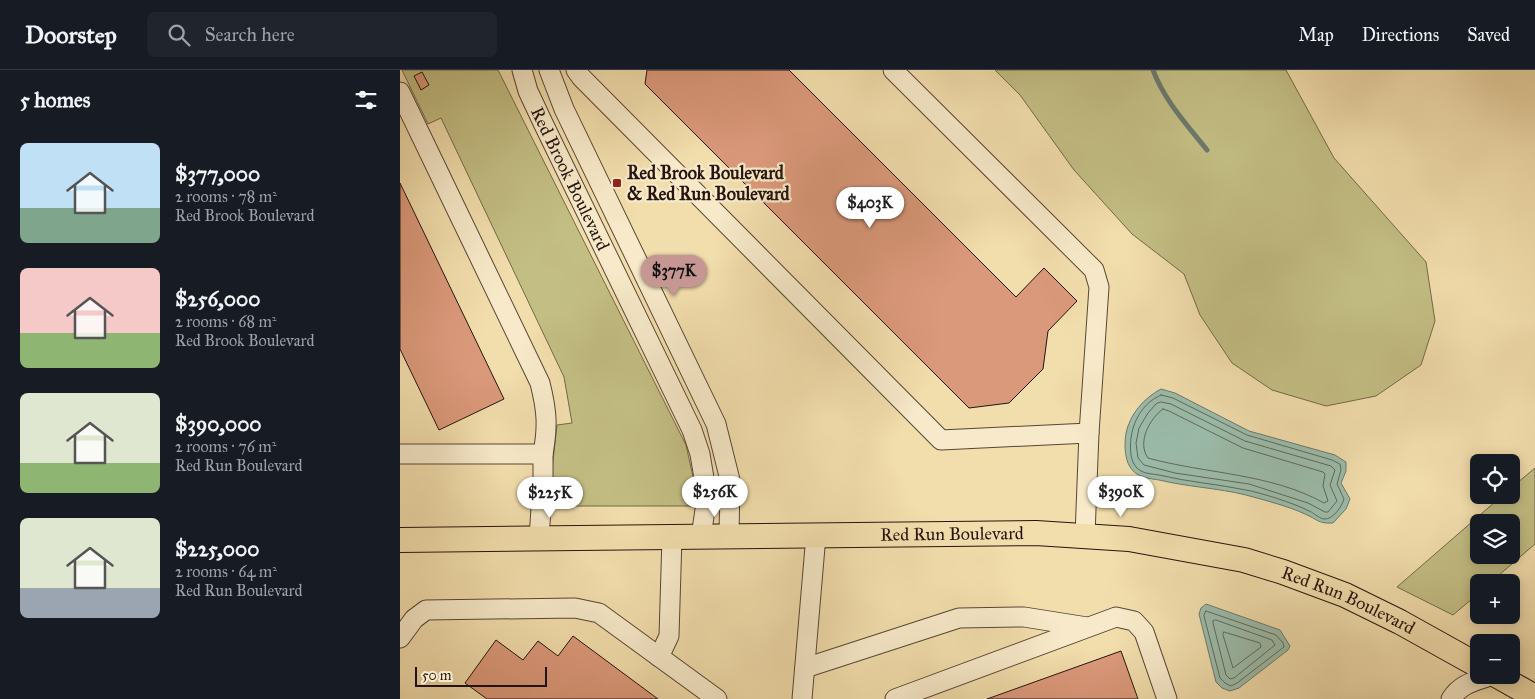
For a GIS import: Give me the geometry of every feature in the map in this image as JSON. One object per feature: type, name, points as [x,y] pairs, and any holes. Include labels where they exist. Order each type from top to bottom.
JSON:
[{"type":"main road","name":"Red Run Boulevard","points":[[400,540],[1036,533],[1129,539],[1244,560],[1283,572],[1345,595],[1400,622],[1470,661]]},
{"type":"main road","points":[[1511,684],[1535,697]]},
{"type":"street","name":"Red Brook Boulevard","points":[[522,70],[528,91],[547,132],[692,430],[700,454],[707,496],[701,537]]},
{"type":"street","name":"Red Brook Boulevard","points":[[550,70],[564,109],[716,424],[730,480],[729,537]]},
{"type":"street","points":[[576,70],[941,440],[1089,433]]},
{"type":"street","points":[[893,70],[1094,270],[1100,287],[1089,433],[1085,535]]},
{"type":"street","points":[[400,92],[540,383],[546,407],[547,430],[543,454],[544,479],[539,538]]},
{"type":"street","points":[[400,454],[543,454]]},
{"type":"street","points":[[802,699],[816,536]]},
{"type":"street","points":[[659,657],[669,636],[672,537]]},
{"type":"street","points":[[400,638],[414,619],[426,610],[575,608],[599,613],[718,699]]},
{"type":"street","points":[[805,668],[959,618],[1024,617],[1088,628]]},
{"type":"street","points":[[895,699],[1116,618],[1134,621],[1144,632],[1167,699]]},
{"type":"street","points":[[1451,699],[1457,690],[1470,682]]},
{"type":"shaded area","points":[[402,70],[498,70],[686,445],[693,477],[692,506],[556,506],[551,479],[557,425],[572,423],[564,377],[441,118],[428,124]]},
{"type":"shaded area","points":[[995,70],[1286,70],[1334,158],[1426,262],[1435,321],[1421,365],[1376,396],[1326,406],[1272,390],[1232,363],[1200,315],[1184,274],[1132,234],[1074,170],[1020,95]]},
{"type":"shaded area","points":[[1535,468],[1535,544],[1520,557],[1520,514],[1481,514],[1493,504],[1520,504],[1520,480]]},
{"type":"shaded area","points":[[1470,524],[1470,564],[1512,564],[1500,574],[1470,574],[1470,601],[1453,615],[1397,587]]},
{"type":"water","points":[[1161,389],[1175,393],[1249,431],[1335,455],[1346,462],[1346,471],[1341,483],[1350,499],[1346,509],[1333,523],[1324,523],[1291,508],[1246,495],[1170,482],[1137,474],[1127,461],[1125,450],[1126,433],[1134,413],[1149,397]]},
{"type":"water","points":[[1206,604],[1280,630],[1290,646],[1288,650],[1239,688],[1230,691],[1222,688],[1216,682],[1199,614],[1201,608]]},
{"type":"building","points":[[647,70],[789,70],[1016,297],[1044,268],[1077,301],[1048,331],[1043,369],[1009,403],[969,408],[645,84]]},
{"type":"building","points":[[422,72],[429,85],[421,90],[414,76]]},
{"type":"building","points":[[400,183],[504,399],[439,430],[400,349]]},
{"type":"building","points":[[573,636],[658,699],[487,699],[465,683],[496,640],[523,660],[538,641],[558,656]]},
{"type":"building","points":[[1121,651],[1138,699],[987,699]]},
{"type":"waterway","points":[[1153,70],[1163,92],[1207,150]]},
{"type":"place","name":"Red Brook Boulevard & Red Run Boulevard","points":[[617,183]]}]
